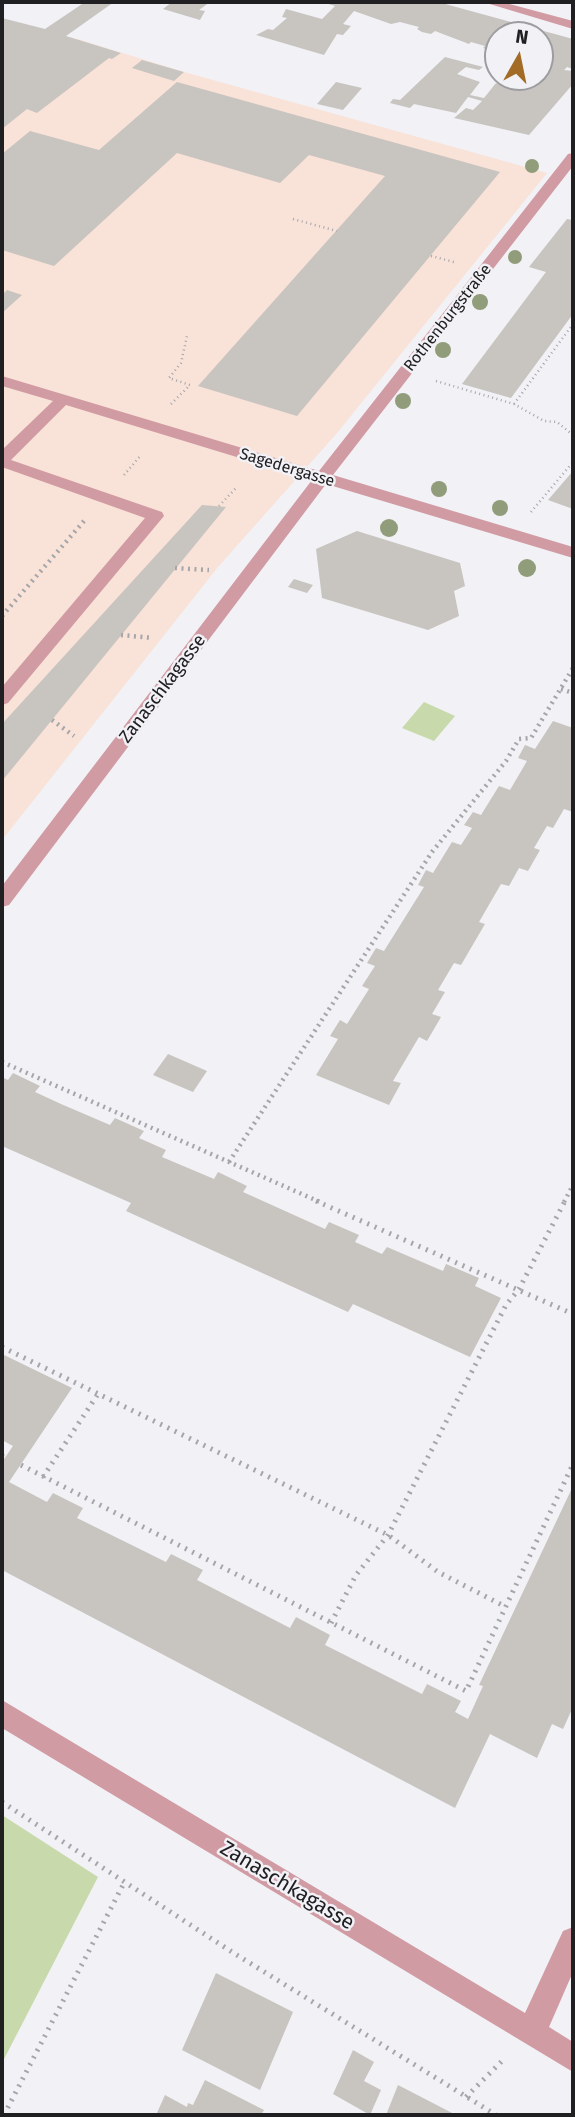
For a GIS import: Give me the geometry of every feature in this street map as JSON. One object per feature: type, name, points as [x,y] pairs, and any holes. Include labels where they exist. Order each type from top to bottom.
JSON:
[{"type":"street","points":[[489,2],[573,25]]},
{"type":"street","name":"Rothenburgstraße","points":[[322,478],[573,157]]},
{"type":"street","name":"Sagedergasse","points":[[2,381],[573,553]]},
{"type":"street","points":[[2,699],[156,516],[2,460],[63,400]]},
{"type":"street","name":"Zanaschkagasse","points":[[2,900],[322,478]]},
{"type":"street","name":"Zanaschkagasse","points":[[2,1713],[573,2059]]},
{"type":"street","points":[[531,2033],[573,1941]]},
{"type":"path","points":[[293,219],[337,230]]},
{"type":"path","points":[[514,404],[573,324]]},
{"type":"path","points":[[187,336],[181,363],[169,377],[190,385]]},
{"type":"path","points":[[407,372],[514,404],[544,421],[557,422],[573,434]]},
{"type":"path","points":[[2,615],[141,455]]},
{"type":"path","points":[[512,534],[573,462]]},
{"type":"path","points":[[219,506],[237,487]]},
{"type":"path","points":[[175,568],[209,570]]},
{"type":"path","points":[[121,635],[153,638]]},
{"type":"path","points":[[229,1162],[432,852],[506,761],[519,739],[531,738],[573,668]]},
{"type":"path","points":[[561,689],[573,693]]},
{"type":"path","points":[[52,720],[74,736]]},
{"type":"path","points":[[2,1062],[573,1314]]},
{"type":"path","points":[[331,1623],[356,1575],[388,1535],[506,1305],[519,1289],[573,1185]]},
{"type":"path","points":[[2,1347],[388,1535],[438,1572],[506,1607]]},
{"type":"path","points":[[43,1477],[98,1394]]},
{"type":"path","points":[[21,1465],[466,1691],[573,1464]]},
{"type":"path","points":[[2,1802],[232,1952],[496,2115]]},
{"type":"path","points":[[4,2115],[125,1881]]},
{"type":"path","points":[[466,2097],[531,2033]]},
{"type":"shaded area","points":[[77,39],[184,72],[547,173],[337,433],[218,567],[2,840],[2,96]]},
{"type":"green space","points":[[424,702],[455,716],[434,741],[402,728]]},
{"type":"green space","points":[[2,1815],[98,1877],[2,2063]]},
{"type":"building","points":[[85,2],[114,2],[66,36],[121,53],[109,58],[37,113],[27,109],[2,129],[2,18],[45,29]]},
{"type":"building","points":[[172,2],[210,2],[199,10],[205,11],[200,20],[163,9]]},
{"type":"building","points":[[322,2],[438,2],[507,21],[484,21],[484,46],[471,42],[469,44],[435,31],[431,34],[422,32],[417,29],[419,27],[400,22],[391,24],[354,11],[343,24],[351,26],[343,35],[337,34],[324,55],[256,35],[268,29],[273,30],[287,18],[282,17],[286,9],[322,19],[335,6]]},
{"type":"building","points":[[554,34],[573,39],[573,69],[567,67],[564,70],[573,71],[573,84],[529,135],[454,118],[466,108],[473,110],[482,101],[468,97],[456,113],[414,104],[410,108],[390,103],[393,99],[400,100],[445,57],[483,67],[479,70],[466,67],[457,74],[480,82],[470,95],[484,98],[490,91],[554,91]]},
{"type":"building","points":[[142,60],[184,72],[174,81],[132,68]]},
{"type":"building","points":[[177,82],[500,172],[297,416],[198,386],[385,176],[309,155],[280,183],[177,153],[54,266],[2,250],[2,154],[30,131],[99,150]]},
{"type":"building","points":[[336,82],[362,88],[343,110],[317,104]]},
{"type":"building","points":[[567,219],[573,220],[573,314],[511,398],[462,384],[546,272],[529,267]]},
{"type":"building","points":[[7,290],[22,295],[2,313],[2,295]]},
{"type":"building","points":[[573,471],[573,509],[548,500]]},
{"type":"building","points":[[202,505],[226,507],[2,781],[2,724]]},
{"type":"building","points":[[357,531],[460,563],[465,586],[454,591],[459,616],[428,630],[322,598],[316,549]]},
{"type":"building","points":[[294,579],[313,585],[307,593],[288,587]]},
{"type":"building","points":[[553,721],[573,728],[573,812],[564,809],[553,828],[547,826],[534,848],[540,850],[528,871],[519,868],[509,886],[501,884],[479,922],[485,924],[461,965],[454,963],[438,990],[445,992],[432,1014],[441,1017],[427,1041],[419,1037],[393,1081],[401,1083],[389,1105],[316,1075],[338,1039],[330,1036],[340,1020],[347,1024],[369,989],[362,986],[375,966],[367,963],[376,948],[384,951],[424,887],[418,885],[426,870],[433,873],[452,842],[461,845],[472,828],[464,825],[473,812],[481,815],[499,786],[510,790],[527,761],[518,758],[525,745],[535,749]]},
{"type":"building","points":[[168,1054],[207,1071],[193,1092],[153,1075]]},
{"type":"building","points":[[13,1073],[40,1086],[35,1092],[61,1104],[110,1125],[115,1118],[144,1131],[139,1138],[166,1150],[162,1157],[214,1179],[218,1172],[247,1186],[243,1192],[325,1229],[329,1222],[359,1235],[355,1242],[382,1254],[387,1247],[443,1271],[446,1264],[479,1278],[475,1286],[501,1298],[470,1357],[353,1304],[348,1312],[126,1211],[131,1203],[2,1146],[2,1077],[8,1080]]},
{"type":"building","points":[[2,1354],[72,1388],[9,1482],[47,1502],[53,1493],[83,1508],[77,1518],[166,1562],[171,1554],[203,1570],[197,1580],[290,1628],[296,1617],[330,1635],[325,1645],[422,1694],[427,1684],[461,1701],[455,1712],[468,1719],[483,1686],[479,1685],[573,1486],[573,1707],[563,1729],[552,1724],[537,1758],[490,1734],[455,1808],[2,1570],[2,1462],[13,1446],[2,1440]]},
{"type":"building","points":[[216,1973],[293,2012],[260,2090],[182,2050]]},
{"type":"building","points":[[353,2050],[374,2062],[364,2081],[381,2090],[370,2115],[333,2094]]},
{"type":"building","points":[[205,2080],[264,2110],[261,2115],[156,2115],[165,2095],[187,2107],[188,2103],[193,2105]]},
{"type":"building","points":[[398,2085],[456,2115],[386,2115]]}]
